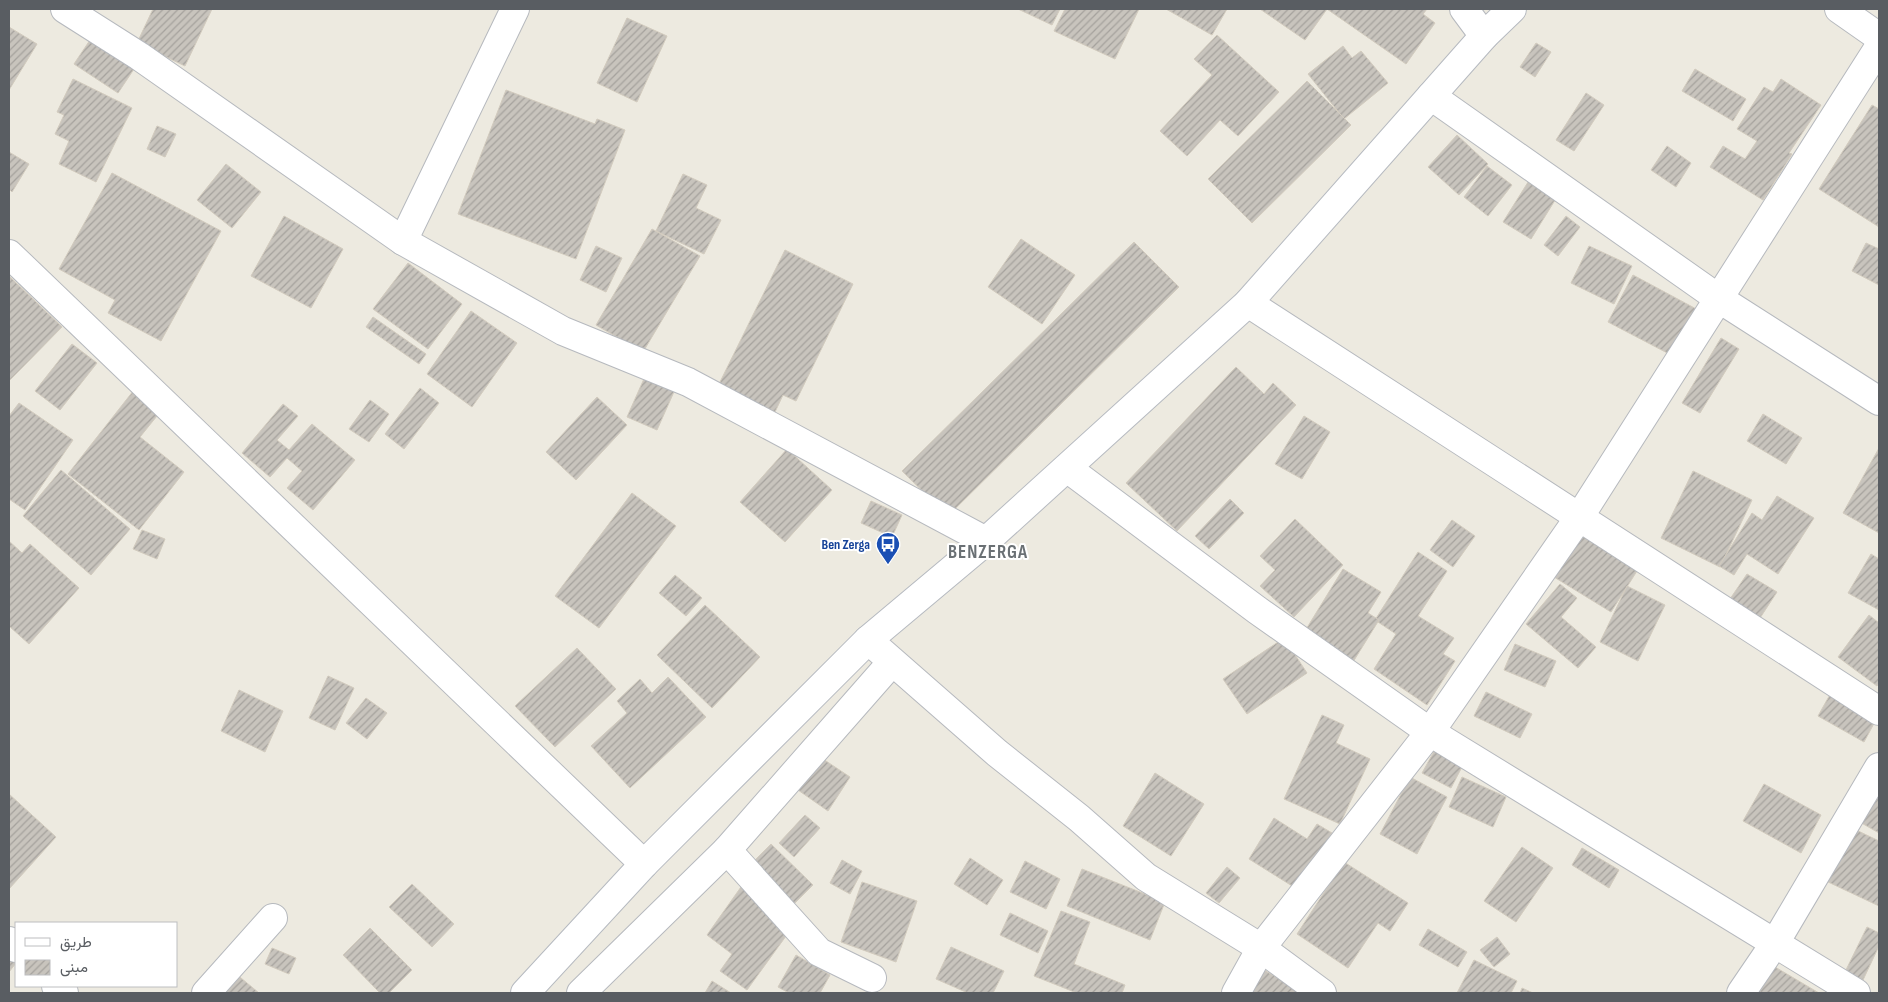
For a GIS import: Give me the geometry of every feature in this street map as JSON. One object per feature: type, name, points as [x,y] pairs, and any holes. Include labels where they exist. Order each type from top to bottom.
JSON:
[{"type":"street","points":[[65,9],[139,56],[403,241],[563,331],[688,382],[986,541]]},
{"type":"street","points":[[403,241],[515,9]]},
{"type":"street","points":[[1464,9],[1484,36]]},
{"type":"street","points":[[525,993],[644,864],[868,640],[986,541],[1248,303],[1484,36],[1512,9]]},
{"type":"street","points":[[1839,9],[1879,37]]},
{"type":"street","points":[[1236,993],[1261,948],[1430,732],[1580,516],[1879,47]]},
{"type":"street","points":[[1432,96],[1718,298],[1879,401]]},
{"type":"street","points":[[9,254],[644,864]]},
{"type":"street","points":[[1248,303],[1879,710]]},
{"type":"street","points":[[1067,468],[1257,610],[1430,732],[1856,993]]},
{"type":"street","points":[[868,640],[997,753],[1079,818],[1146,877],[1261,948],[1322,993]]},
{"type":"street","points":[[581,993],[727,850],[892,662]]},
{"type":"street","points":[[1741,993],[1775,943],[1879,767]]},
{"type":"street","points":[[727,850],[820,952],[872,978]]},
{"type":"street","points":[[206,993],[273,918]]},
{"type":"building","points":[[153,9],[212,9],[185,66],[137,43]]},
{"type":"building","points":[[1018,9],[1060,9],[1052,25]]},
{"type":"building","points":[[1065,9],[1139,9],[1115,59],[1054,31]]},
{"type":"building","points":[[1166,9],[1227,9],[1212,35]]},
{"type":"building","points":[[1260,9],[1327,9],[1305,40]]},
{"type":"building","points":[[1327,9],[1427,9],[1423,14],[1435,23],[1406,64]]},
{"type":"building","points":[[627,18],[667,36],[637,102],[597,83]]},
{"type":"building","points":[[9,27],[37,44],[9,90]]},
{"type":"building","points":[[1217,35],[1279,92],[1238,136],[1220,120],[1187,156],[1160,131],[1212,75],[1194,59]]},
{"type":"building","points":[[92,37],[136,66],[118,93],[74,64]]},
{"type":"building","points":[[1536,43],[1551,52],[1535,77],[1520,67]]},
{"type":"building","points":[[1343,46],[1352,58],[1361,51],[1388,83],[1344,119],[1308,74]]},
{"type":"building","points":[[1695,69],[1746,99],[1733,121],[1682,91]]},
{"type":"building","points":[[73,79],[132,108],[96,182],[59,164],[69,141],[55,134],[64,115],[57,112]]},
{"type":"building","points":[[1781,79],[1821,105],[1789,153],[1792,154],[1763,200],[1710,167],[1723,146],[1745,159],[1757,141],[1737,129],[1764,87],[1773,92]]},
{"type":"building","points":[[1307,81],[1351,125],[1252,223],[1208,179]]},
{"type":"building","points":[[506,90],[595,124],[597,119],[625,130],[576,259],[458,214]]},
{"type":"building","points":[[1586,93],[1604,105],[1574,151],[1556,140]]},
{"type":"building","points":[[1872,105],[1879,109],[1879,227],[1819,189]]},
{"type":"building","points":[[157,126],[176,134],[165,157],[147,149]]},
{"type":"building","points":[[1457,135],[1488,164],[1459,195],[1428,167]]},
{"type":"building","points":[[1667,146],[1691,163],[1676,187],[1651,170]]},
{"type":"building","points":[[9,152],[29,164],[12,192],[9,189]]},
{"type":"building","points":[[226,164],[261,192],[232,228],[197,200]]},
{"type":"building","points":[[1487,166],[1512,185],[1488,216],[1464,197]]},
{"type":"building","points":[[112,173],[221,231],[161,341],[108,313],[115,300],[59,269]]},
{"type":"building","points":[[683,174],[707,185],[696,208],[721,220],[704,254],[656,231]]},
{"type":"building","points":[[1530,179],[1557,197],[1531,239],[1503,222]]},
{"type":"building","points":[[284,216],[343,249],[311,308],[251,276]]},
{"type":"building","points":[[1566,216],[1580,227],[1558,256],[1544,245]]},
{"type":"building","points":[[652,229],[700,256],[643,352],[596,325]]},
{"type":"building","points":[[1021,239],[1075,275],[1042,324],[988,287]]},
{"type":"building","points":[[1134,242],[1179,287],[948,516],[902,471]]},
{"type":"building","points":[[1866,243],[1879,249],[1879,285],[1852,271]]},
{"type":"building","points":[[596,246],[622,258],[606,292],[580,280]]},
{"type":"building","points":[[1589,246],[1632,266],[1614,304],[1571,283]]},
{"type":"building","points":[[785,250],[853,284],[796,401],[783,395],[775,412],[719,384]]},
{"type":"building","points":[[408,263],[462,304],[428,349],[373,309]]},
{"type":"building","points":[[1633,275],[1700,311],[1675,357],[1608,322]]},
{"type":"building","points":[[9,278],[62,327],[9,381]]},
{"type":"building","points":[[471,311],[517,343],[472,407],[427,374]]},
{"type":"building","points":[[373,317],[426,354],[419,364],[366,327]]},
{"type":"building","points":[[1721,338],[1739,349],[1700,413],[1682,403]]},
{"type":"building","points":[[72,344],[97,363],[60,410],[35,391]]},
{"type":"building","points":[[1236,367],[1264,394],[1273,383],[1296,405],[1177,531],[1126,483]]},
{"type":"building","points":[[647,372],[677,385],[657,430],[627,417]]},
{"type":"building","points":[[420,388],[439,403],[404,449],[385,434]]},
{"type":"building","points":[[134,390],[161,411],[140,437],[184,472],[139,530],[68,474]]},
{"type":"building","points":[[597,397],[627,425],[576,480],[546,452]]},
{"type":"building","points":[[370,400],[389,414],[369,442],[349,429]]},
{"type":"building","points":[[19,403],[73,440],[25,510],[9,499],[9,416]]},
{"type":"building","points":[[283,404],[298,416],[277,440],[289,450],[312,424],[355,460],[313,510],[287,488],[302,471],[287,458],[270,477],[242,453]]},
{"type":"building","points":[[1763,414],[1802,438],[1786,464],[1747,441]]},
{"type":"building","points":[[1304,416],[1330,432],[1302,479],[1275,464]]},
{"type":"building","points":[[1879,448],[1879,533],[1843,513]]},
{"type":"building","points":[[787,449],[832,490],[785,542],[740,502]]},
{"type":"building","points":[[61,470],[130,529],[91,575],[23,516]]},
{"type":"building","points":[[1693,471],[1752,500],[1720,567],[1661,538]]},
{"type":"building","points":[[632,493],[676,526],[599,628],[555,596]]},
{"type":"building","points":[[1777,496],[1814,518],[1778,574],[1747,554],[1734,575],[1719,566],[1752,513],[1762,520]]},
{"type":"building","points":[[1230,499],[1244,513],[1209,549],[1195,536]]},
{"type":"building","points":[[871,501],[902,515],[892,537],[861,523]]},
{"type":"building","points":[[1295,519],[1343,565],[1294,617],[1260,586],[1275,570],[1260,556]]},
{"type":"building","points":[[1452,520],[1475,536],[1453,567],[1430,550]]},
{"type":"building","points":[[142,530],[165,539],[157,559],[133,549]]},
{"type":"building","points":[[1581,535],[1637,571],[1611,612],[1554,577]]},
{"type":"building","points":[[9,541],[22,553],[30,544],[79,588],[29,644],[9,626]]},
{"type":"building","points":[[1418,552],[1447,571],[1418,616],[1454,638],[1443,654],[1455,661],[1427,705],[1374,669],[1396,634],[1375,620]]},
{"type":"building","points":[[1871,554],[1879,559],[1879,610],[1848,593]]},
{"type":"building","points":[[1343,569],[1381,592],[1368,613],[1379,620],[1353,662],[1305,631]]},
{"type":"building","points":[[1747,574],[1777,592],[1760,618],[1730,599]]},
{"type":"building","points":[[675,575],[702,598],[686,616],[659,593]]},
{"type":"building","points":[[1560,584],[1577,598],[1561,617],[1596,647],[1578,668],[1526,624]]},
{"type":"building","points":[[1627,586],[1665,605],[1638,661],[1600,642]]},
{"type":"building","points":[[705,605],[760,657],[712,708],[657,655]]},
{"type":"building","points":[[1869,615],[1879,623],[1879,683],[1877,686],[1838,657]]},
{"type":"building","points":[[1284,638],[1307,673],[1247,714],[1223,679]]},
{"type":"building","points":[[1515,644],[1556,661],[1545,687],[1504,670]]},
{"type":"building","points":[[577,648],[616,689],[555,747],[515,706]]},
{"type":"building","points":[[328,676],[354,688],[335,730],[309,718]]},
{"type":"building","points":[[668,677],[706,717],[630,788],[591,746],[627,713],[617,701],[640,679],[652,693]]},
{"type":"building","points":[[239,690],[283,711],[265,752],[221,731]]},
{"type":"building","points":[[1832,691],[1878,716],[1864,742],[1818,716]]},
{"type":"building","points":[[1486,692],[1532,714],[1520,738],[1474,716]]},
{"type":"building","points":[[366,698],[387,713],[367,739],[346,723]]},
{"type":"building","points":[[1322,715],[1344,725],[1336,743],[1370,759],[1340,824],[1284,799]]},
{"type":"building","points":[[1436,748],[1464,763],[1451,788],[1422,773]]},
{"type":"building","points":[[820,757],[850,777],[828,811],[798,790]]},
{"type":"building","points":[[1155,773],[1204,804],[1171,856],[1123,826]]},
{"type":"building","points":[[1410,777],[1447,797],[1417,854],[1380,834]]},
{"type":"building","points":[[1462,777],[1506,797],[1493,827],[1449,807]]},
{"type":"building","points":[[1764,784],[1821,815],[1801,853],[1743,821]]},
{"type":"building","points":[[1879,785],[1879,833],[1858,821]]},
{"type":"building","points":[[9,794],[56,837],[9,889]]},
{"type":"building","points":[[805,815],[820,828],[794,857],[779,843]]},
{"type":"building","points":[[1274,818],[1307,839],[1317,824],[1332,833],[1297,889],[1249,859]]},
{"type":"building","points":[[1852,828],[1879,841],[1879,906],[1826,881]]},
{"type":"building","points":[[771,844],[813,885],[791,907],[749,866]]},
{"type":"building","points":[[1522,847],[1553,868],[1516,922],[1484,901]]},
{"type":"building","points":[[1582,848],[1619,870],[1609,888],[1572,865]]},
{"type":"building","points":[[970,858],[1003,880],[987,905],[954,884]]},
{"type":"building","points":[[842,860],[862,871],[850,894],[830,883]]},
{"type":"building","points":[[1025,861],[1060,879],[1046,909],[1010,892]]},
{"type":"building","points":[[1344,862],[1408,903],[1390,931],[1378,923],[1348,968],[1297,934]]},
{"type":"building","points":[[1227,867],[1240,878],[1219,903],[1206,893]]},
{"type":"building","points":[[1082,869],[1165,902],[1150,940],[1067,906]]},
{"type":"building","points":[[862,882],[917,901],[896,962],[841,942]]},
{"type":"building","points":[[412,884],[454,924],[432,947],[389,907]]},
{"type":"building","points":[[741,887],[794,925],[747,990],[720,971],[732,954],[707,935]]},
{"type":"building","points":[[1061,911],[1090,922],[1074,964],[1125,985],[1122,993],[1077,993],[1034,976]]},
{"type":"building","points":[[1010,913],[1048,931],[1038,953],[1000,935]]},
{"type":"building","points":[[1867,927],[1879,933],[1879,946],[1863,980],[1845,972]]},
{"type":"building","points":[[370,928],[412,970],[389,993],[380,993],[343,955]]},
{"type":"building","points":[[1428,929],[1467,952],[1458,967],[1419,945]]},
{"type":"building","points":[[1497,937],[1510,954],[1494,967],[1480,950]]},
{"type":"building","points":[[9,947],[15,952],[15,964],[9,972]]},
{"type":"building","points":[[951,947],[1004,971],[993,993],[968,993],[936,979]]},
{"type":"building","points":[[272,948],[296,958],[289,974],[265,964]]},
{"type":"building","points":[[796,955],[830,975],[820,993],[789,993],[778,987]]},
{"type":"building","points":[[1474,960],[1517,981],[1511,993],[1457,993]]},
{"type":"building","points":[[1775,967],[1819,993],[1759,993]]},
{"type":"building","points":[[1262,969],[1304,993],[1248,993]]},
{"type":"building","points":[[235,973],[259,993],[218,993]]},
{"type":"building","points":[[712,981],[731,993],[705,993]]},
{"type":"building","points":[[1522,988],[1533,993],[1520,993]]},
{"type":"place","name":"Ben Zerga","points":[[888,565]]},
{"type":"district","name":"BENZERGA","points":[[988,551]]}]
